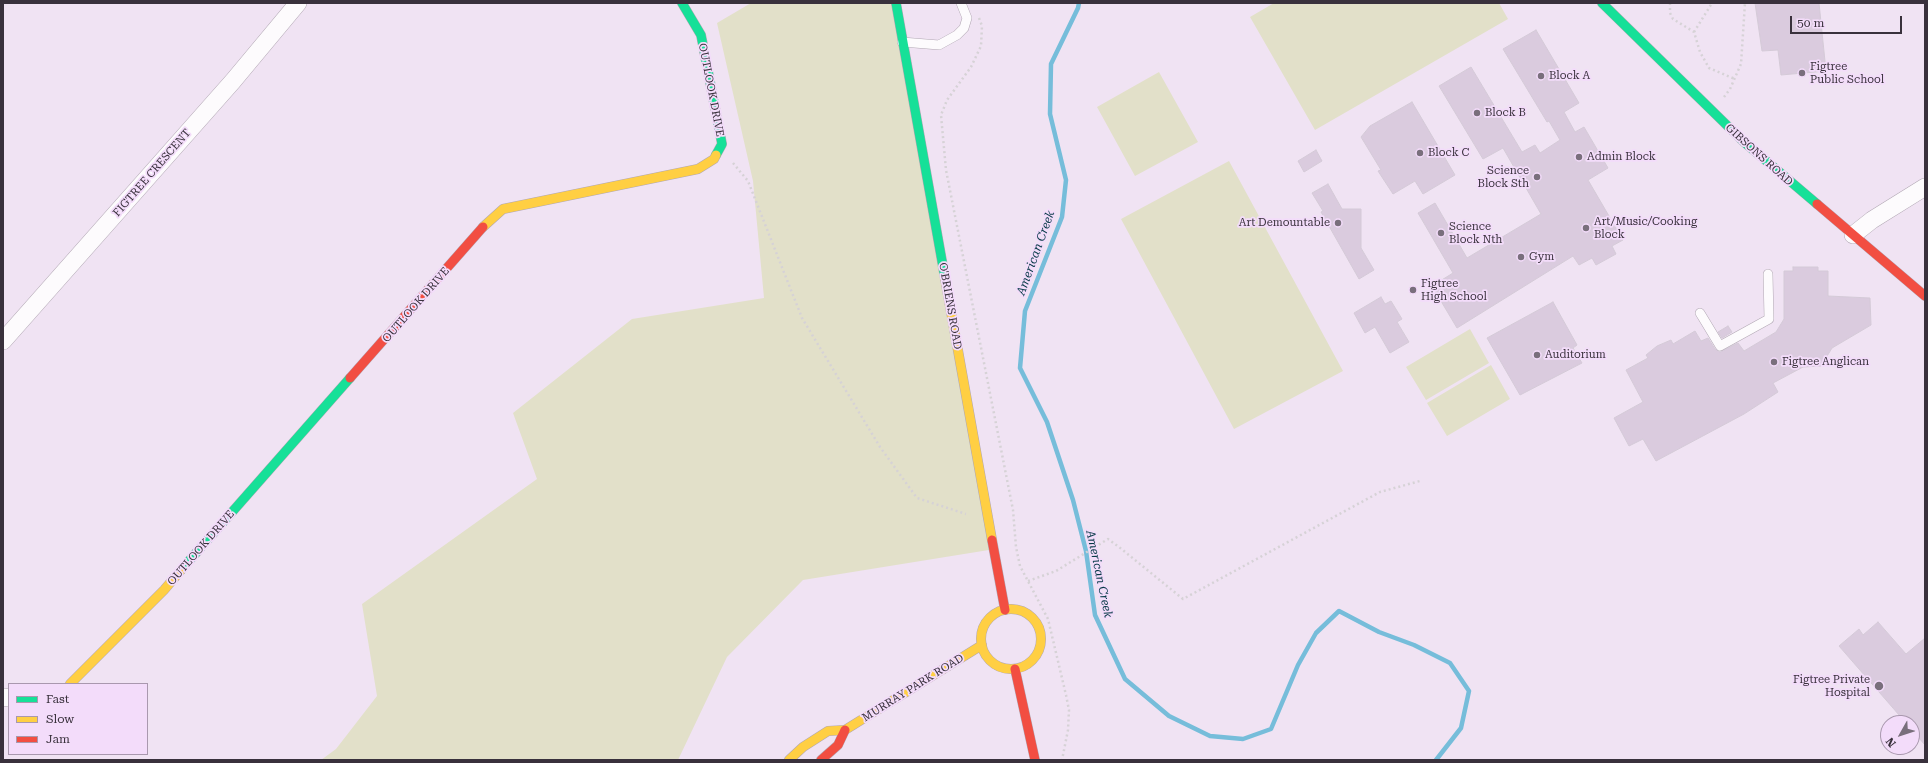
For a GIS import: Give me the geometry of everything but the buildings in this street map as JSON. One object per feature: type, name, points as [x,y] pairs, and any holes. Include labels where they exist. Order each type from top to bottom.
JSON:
[{"type":"street","name":"FIGTREE CRESCENT","points":[[3,342],[233,80],[298,3]]},
{"type":"street","name":"OUTLOOK DRIVE","points":[[71,683],[164,590],[489,220],[503,209],[698,169],[714,159],[722,144],[701,35],[682,3]]},
{"type":"street","name":"O'BRIENS ROAD","points":[[896,3],[1005,610]]},
{"type":"street","name":"GIBSONS ROAD","points":[[1602,3],[1645,47],[1744,142],[1925,296]]},
{"type":"street","points":[[1853,235],[1872,220],[1925,187]]},
{"type":"street","points":[[1005,610],[1019,610],[1028,614],[1036,621],[1040,631],[1041,641],[1039,651],[1033,660],[1025,666],[1015,669],[1006,669],[994,663],[985,653],[982,645],[981,637],[986,622],[991,616],[1005,610]]},
{"type":"street","name":"MURRAY PARK ROAD","points":[[789,760],[803,747],[828,732],[844,730],[982,645]]},
{"type":"street","points":[[1015,669],[1035,760]]},
{"type":"street","points":[[821,760],[838,745],[844,730]]},
{"type":"lane","points":[[902,42],[939,45],[957,35],[964,28],[967,18],[961,3]]},
{"type":"lane","points":[[1700,313],[1720,346],[1769,319],[1768,274]]},
{"type":"path","points":[[1670,3],[1670,13],[1673,19],[1694,32],[1700,52],[1709,68],[1735,79]]},
{"type":"path","points":[[1694,32],[1712,3]]},
{"type":"path","points":[[1724,97],[1735,79],[1741,64],[1744,3]]},
{"type":"path","points":[[978,14],[982,26],[981,46],[971,67],[947,100],[941,115],[946,170],[1013,510],[1016,547],[1020,566],[1048,619],[1053,632],[1069,710],[1068,730],[1062,760]]},
{"type":"path","points":[[718,152],[734,164],[748,181],[802,318],[880,447],[917,498],[966,514]]},
{"type":"path","points":[[1028,581],[1056,571],[1108,539],[1119,546],[1183,600],[1380,492],[1420,481]]},
{"type":"shaded area","points":[[751,3],[896,3],[995,549],[803,580],[727,657],[678,760],[321,760],[336,749],[377,696],[362,604],[537,479],[513,413],[632,319],[764,298],[753,181],[717,23]]},
{"type":"shaded area","points":[[1274,3],[1499,3],[1508,19],[1315,130],[1250,17]]},
{"type":"shaded area","points":[[1159,72],[1198,142],[1135,176],[1097,107]]},
{"type":"shaded area","points":[[1229,161],[1343,371],[1234,429],[1121,219]]},
{"type":"shaded area","points":[[1470,329],[1489,363],[1426,400],[1406,367]]},
{"type":"shaded area","points":[[1491,365],[1510,399],[1447,436],[1427,403]]},
{"type":"waterway","name":"American Creek","points":[[1079,3],[1051,64],[1050,114],[1066,180],[1062,217],[1025,311],[1020,368],[1047,422],[1073,500],[1086,551],[1095,615],[1125,679],[1169,716],[1210,736],[1243,739],[1271,729],[1298,665],[1316,633],[1339,611],[1379,632],[1414,645],[1450,663],[1469,691],[1461,728],[1436,760]]},
{"type":"traffic: fast","points":[[682,3],[701,35],[722,144],[716,155]]},
{"type":"traffic: fast","points":[[896,3],[945,278]]},
{"type":"traffic: fast","points":[[1602,3],[1744,142],[1817,204]]},
{"type":"traffic: fast","points":[[181,570],[350,378]]},
{"type":"traffic: slow","points":[[483,227],[503,209],[698,169],[714,159],[716,155]]},
{"type":"traffic: slow","points":[[945,278],[992,540]]},
{"type":"traffic: slow","points":[[71,683],[164,590],[181,570]]},
{"type":"traffic: slow","points":[[1011,609],[1028,614],[1036,622],[1041,639],[1036,656],[1028,664],[1011,669],[994,664],[986,656],[981,639],[986,622],[994,614],[1011,609]]},
{"type":"traffic: slow","points":[[789,760],[803,747],[828,731],[845,730],[982,645]]},
{"type":"traffic: jam","points":[[1817,204],[1925,296]]},
{"type":"traffic: jam","points":[[350,378],[483,227]]},
{"type":"traffic: jam","points":[[992,540],[1005,610]]},
{"type":"traffic: jam","points":[[1015,669],[1035,760]]},
{"type":"traffic: jam","points":[[821,760],[838,745],[845,730]]},
{"type":"place","name":"Figtree Public School","points":[[1802,73]]},
{"type":"place","name":"Block A","points":[[1541,76]]},
{"type":"place","name":"Block B","points":[[1477,113]]},
{"type":"place","name":"Block C","points":[[1420,153]]},
{"type":"place","name":"Admin Block","points":[[1579,157]]},
{"type":"place","name":"Science Block Sth","points":[[1537,177]]},
{"type":"place","name":"Art Demountable","points":[[1338,223]]},
{"type":"place","name":"Art/Music/Cooking Block","points":[[1586,228]]},
{"type":"place","name":"Science Block Nth","points":[[1441,233]]},
{"type":"place","name":"Gym","points":[[1521,257]]},
{"type":"place","name":"Figtree High School","points":[[1413,290]]},
{"type":"place","name":"Auditorium","points":[[1537,355]]},
{"type":"place","name":"Figtree Anglican","points":[[1774,362]]},
{"type":"place","name":"Figtree Private Hospital","points":[[1879,686]]}]
